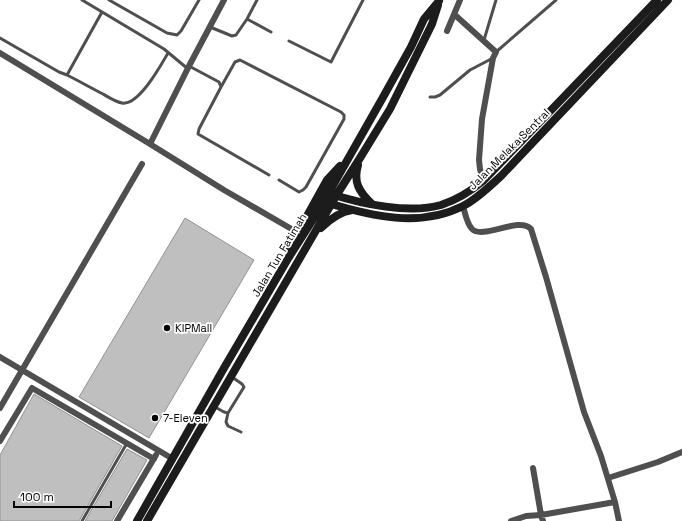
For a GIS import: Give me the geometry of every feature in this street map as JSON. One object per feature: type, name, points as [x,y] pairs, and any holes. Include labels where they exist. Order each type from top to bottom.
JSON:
[{"type":"main road","name":"Jalan Tun Fatimah","points":[[332,194],[360,158],[390,109],[432,24],[439,0]]},
{"type":"main road","name":"Jalan Tun Fatimah","points":[[147,521],[312,237],[345,162],[411,47],[424,19],[439,0]]},
{"type":"main road","name":"Jalan Melaka Sentral","points":[[332,194],[373,205],[395,208],[425,208],[441,205],[455,200],[483,181],[657,0]]},
{"type":"main road","name":"Jalan Melaka Sentral","points":[[327,203],[382,216],[403,218],[415,218],[447,213],[463,206],[473,200],[501,176],[668,0]]},
{"type":"main road","points":[[360,158],[357,169],[357,184],[360,192],[373,205]]},
{"type":"main road","points":[[289,257],[289,248],[295,238],[295,231],[302,226],[327,180],[336,169],[345,162]]},
{"type":"main road","name":"Jalan Tun Fatimah","points":[[138,521],[224,368],[289,257],[327,203]]},
{"type":"main road","points":[[312,237],[322,226],[341,212],[355,210]]},
{"type":"street","points":[[150,144],[224,0]]},
{"type":"street","points":[[447,32],[460,0]]},
{"type":"street","points":[[454,15],[496,52],[493,58],[482,119],[479,160],[483,181]]},
{"type":"street","points":[[0,53],[224,190],[295,231]]},
{"type":"street","points":[[0,408],[142,164]]},
{"type":"street","points":[[463,206],[472,229],[477,232],[492,231],[523,225],[528,226],[531,229],[584,412],[601,456],[615,502],[619,521]]},
{"type":"street","points":[[0,357],[174,459]]},
{"type":"street","points":[[0,441],[32,388],[154,459]]},
{"type":"street","points":[[117,521],[159,450]]},
{"type":"street","points":[[608,478],[658,462],[682,452]]},
{"type":"street","points":[[533,468],[542,518]]},
{"type":"street","points":[[511,521],[526,516],[542,518],[615,502]]},
{"type":"lane","points":[[82,0],[164,49],[189,67],[219,82],[222,87]]},
{"type":"lane","points":[[109,0],[167,33],[177,35],[181,31],[199,0]]},
{"type":"lane","points":[[210,27],[232,36],[236,35],[247,19],[257,0]]},
{"type":"lane","points":[[289,41],[331,62],[363,0]]},
{"type":"lane","points":[[484,40],[496,0]]},
{"type":"lane","points":[[496,52],[556,0]]},
{"type":"lane","points":[[67,75],[102,12]]},
{"type":"lane","points":[[247,19],[271,32]]},
{"type":"lane","points":[[0,38],[59,72],[122,103],[127,103],[136,98],[150,82],[168,53]]},
{"type":"lane","points":[[430,96],[435,97],[440,95],[470,70],[493,58]]},
{"type":"lane","points":[[269,175],[198,134],[199,129],[235,62],[240,60],[341,112],[344,115],[344,118],[306,187],[299,192],[279,180]]},
{"type":"lane","points":[[231,376],[244,387],[228,413],[226,422],[228,426],[241,432]]},
{"type":"lane","points":[[214,406],[228,413]]},
{"type":"lane","points":[[82,521],[127,443]]},
{"type":"building","name":"KIPMall","points":[[185,218],[254,260],[149,438],[79,397]]},
{"type":"building","points":[[34,394],[122,446],[79,521],[0,521],[0,455]]},
{"type":"building","points":[[127,449],[147,460],[112,521],[85,521]]},
{"type":"place","name":"KIPMall","points":[[167,328]]},
{"type":"place","name":"7-Eleven","points":[[155,418]]}]
